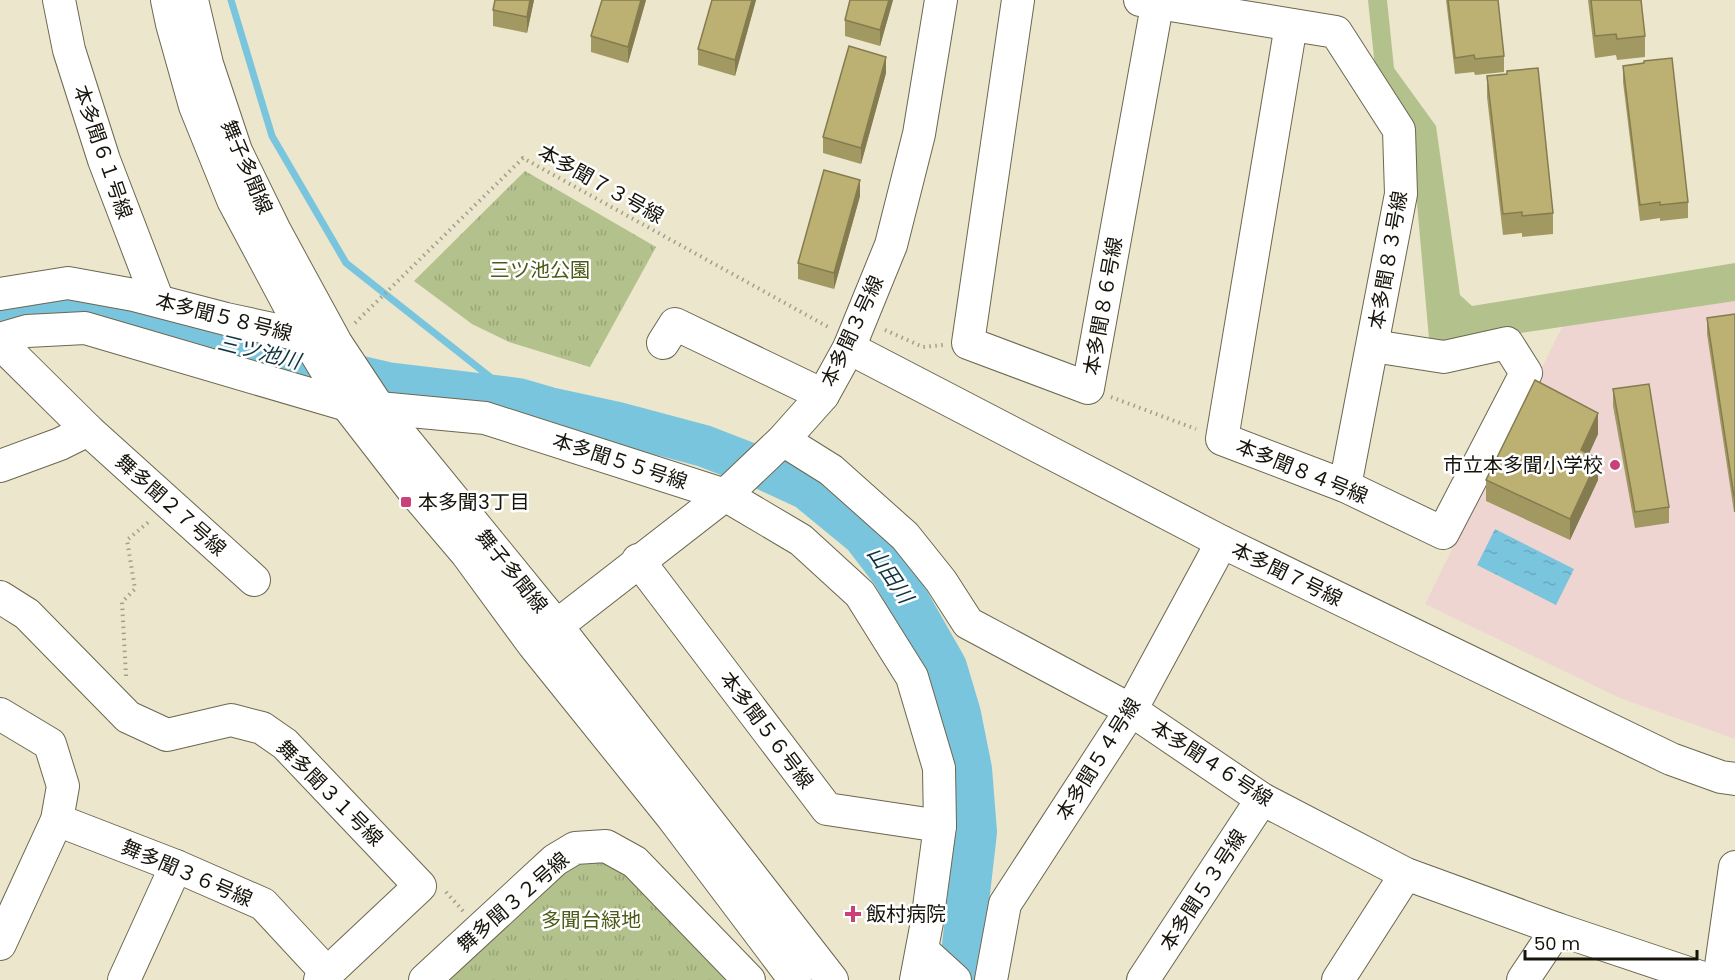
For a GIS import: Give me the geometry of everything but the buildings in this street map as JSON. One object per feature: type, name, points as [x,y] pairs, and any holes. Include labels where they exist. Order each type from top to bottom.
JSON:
[{"type":"street","name":"本多聞６１号線","points":[[59,0],[69,50],[100,149],[158,301]]},
{"type":"street","name":"舞子多聞線","points":[[167,0],[195,106],[233,200],[306,337],[347,405],[416,494],[467,554],[545,635],[832,980]]},
{"type":"street","name":"舞子多聞線","points":[[192,0],[207,64],[236,151],[275,231],[336,343],[379,408],[545,635],[673,818],[795,980]]},
{"type":"street","name":"本多聞３号線","points":[[545,635],[638,560],[725,495],[783,440],[823,395],[849,348],[891,245],[919,134],[940,0]]},
{"type":"street","points":[[968,344],[1018,0]]},
{"type":"street","name":"本多聞８６号線","points":[[968,344],[1088,388],[1152,1]]},
{"type":"street","name":"本多聞８３号線","points":[[1152,1],[1336,32],[1399,130],[1401,195],[1345,486]]},
{"type":"street","name":"本多聞８４号線","points":[[1291,25],[1222,439],[1345,486],[1443,533],[1526,373],[1507,343],[1444,357],[1373,346]]},
{"type":"street","name":"本多聞５８号線","points":[[0,295],[68,283],[134,295],[226,319],[336,343]]},
{"type":"street","points":[[0,295],[9,338]]},
{"type":"street","points":[[673,326],[823,395]]},
{"type":"street","name":"本多聞５５号線","points":[[9,338],[85,328],[347,405],[485,418],[725,495],[801,540],[860,594],[912,677],[939,768],[940,826],[919,965]]},
{"type":"street","name":"舞多聞２７号線","points":[[9,338],[88,430],[254,580]]},
{"type":"street","name":"本多聞７号線","points":[[849,348],[1222,542],[1671,759],[1721,777],[1735,779]]},
{"type":"street","points":[[0,466],[60,444],[88,430]]},
{"type":"street","name":"本多聞４６号線","points":[[783,440],[831,470],[905,537],[941,581],[968,623],[1131,710],[1262,799],[1406,874],[1557,929],[1709,980]]},
{"type":"street","name":"本多聞５４号線","points":[[991,980],[1005,904],[1131,710],[1222,542]]},
{"type":"street","name":"本多聞５６号線","points":[[638,560],[828,809],[940,826]]},
{"type":"street","name":"舞多聞３１号線","points":[[0,597],[27,614],[128,717],[167,735],[231,720],[262,728],[285,744],[420,886],[323,976]]},
{"type":"street","points":[[0,714],[50,744],[63,786],[57,820],[0,944]]},
{"type":"street","name":"本多聞５３号線","points":[[1143,980],[1262,799]]},
{"type":"street","name":"舞多聞３６号線","points":[[57,820],[176,866],[263,904],[323,976]]},
{"type":"street","name":"舞多聞３２号線","points":[[425,980],[555,861],[575,849],[606,846],[635,862],[749,980]]},
{"type":"street","points":[[124,980],[176,866]]},
{"type":"street","points":[[1719,980],[1735,867]]},
{"type":"street","points":[[1338,980],[1406,874]]},
{"type":"street","points":[[1523,980],[1557,929]]},
{"type":"street","points":[[919,965],[955,980]]},
{"type":"path","name":"本多聞７３号線","points":[[369,309],[523,158],[836,332],[849,348]]},
{"type":"path","points":[[885,330],[923,347],[968,344]]},
{"type":"path","points":[[1088,388],[1222,439]]},
{"type":"path","points":[[127,540],[135,589],[122,602],[128,717]]},
{"type":"path","points":[[440,886],[480,929]]},
{"type":"shaded area","name":"市立本多聞小学校","points":[[1735,301],[1735,739],[1620,698],[1425,604],[1563,325]]},
{"type":"green space","points":[[1368,0],[1387,0],[1394,68],[1436,126],[1460,295],[1472,306],[1735,263],[1735,301],[1440,345],[1429,339],[1411,135],[1376,77]]},
{"type":"green space","name":"三ツ池公園","points":[[525,171],[656,247],[590,367],[509,342],[472,324],[414,281]]},
{"type":"green space","name":"多聞台緑地","points":[[585,857],[612,859],[736,980],[442,980],[558,868]]},
{"type":"water","points":[[1495,529],[1574,569],[1556,605],[1477,565]]},
{"type":"waterway","points":[[231,0],[272,136],[346,263],[518,399]]},
{"type":"waterway","name":"山田川","points":[[0,314],[40,309],[163,329],[387,383],[518,399],[704,446],[807,489],[863,535],[893,574],[946,667],[960,714],[971,769],[976,832],[959,980]]},
{"type":"place","name":"市立本多聞小学校","points":[[1615,465]]},
{"type":"place","name":"本多聞3丁目","points":[[406,502]]},
{"type":"place","name":"飯村病院","points":[[853,914]]},
{"type":"water label","name":"三ツ池川","points":[[259,352]]}]
